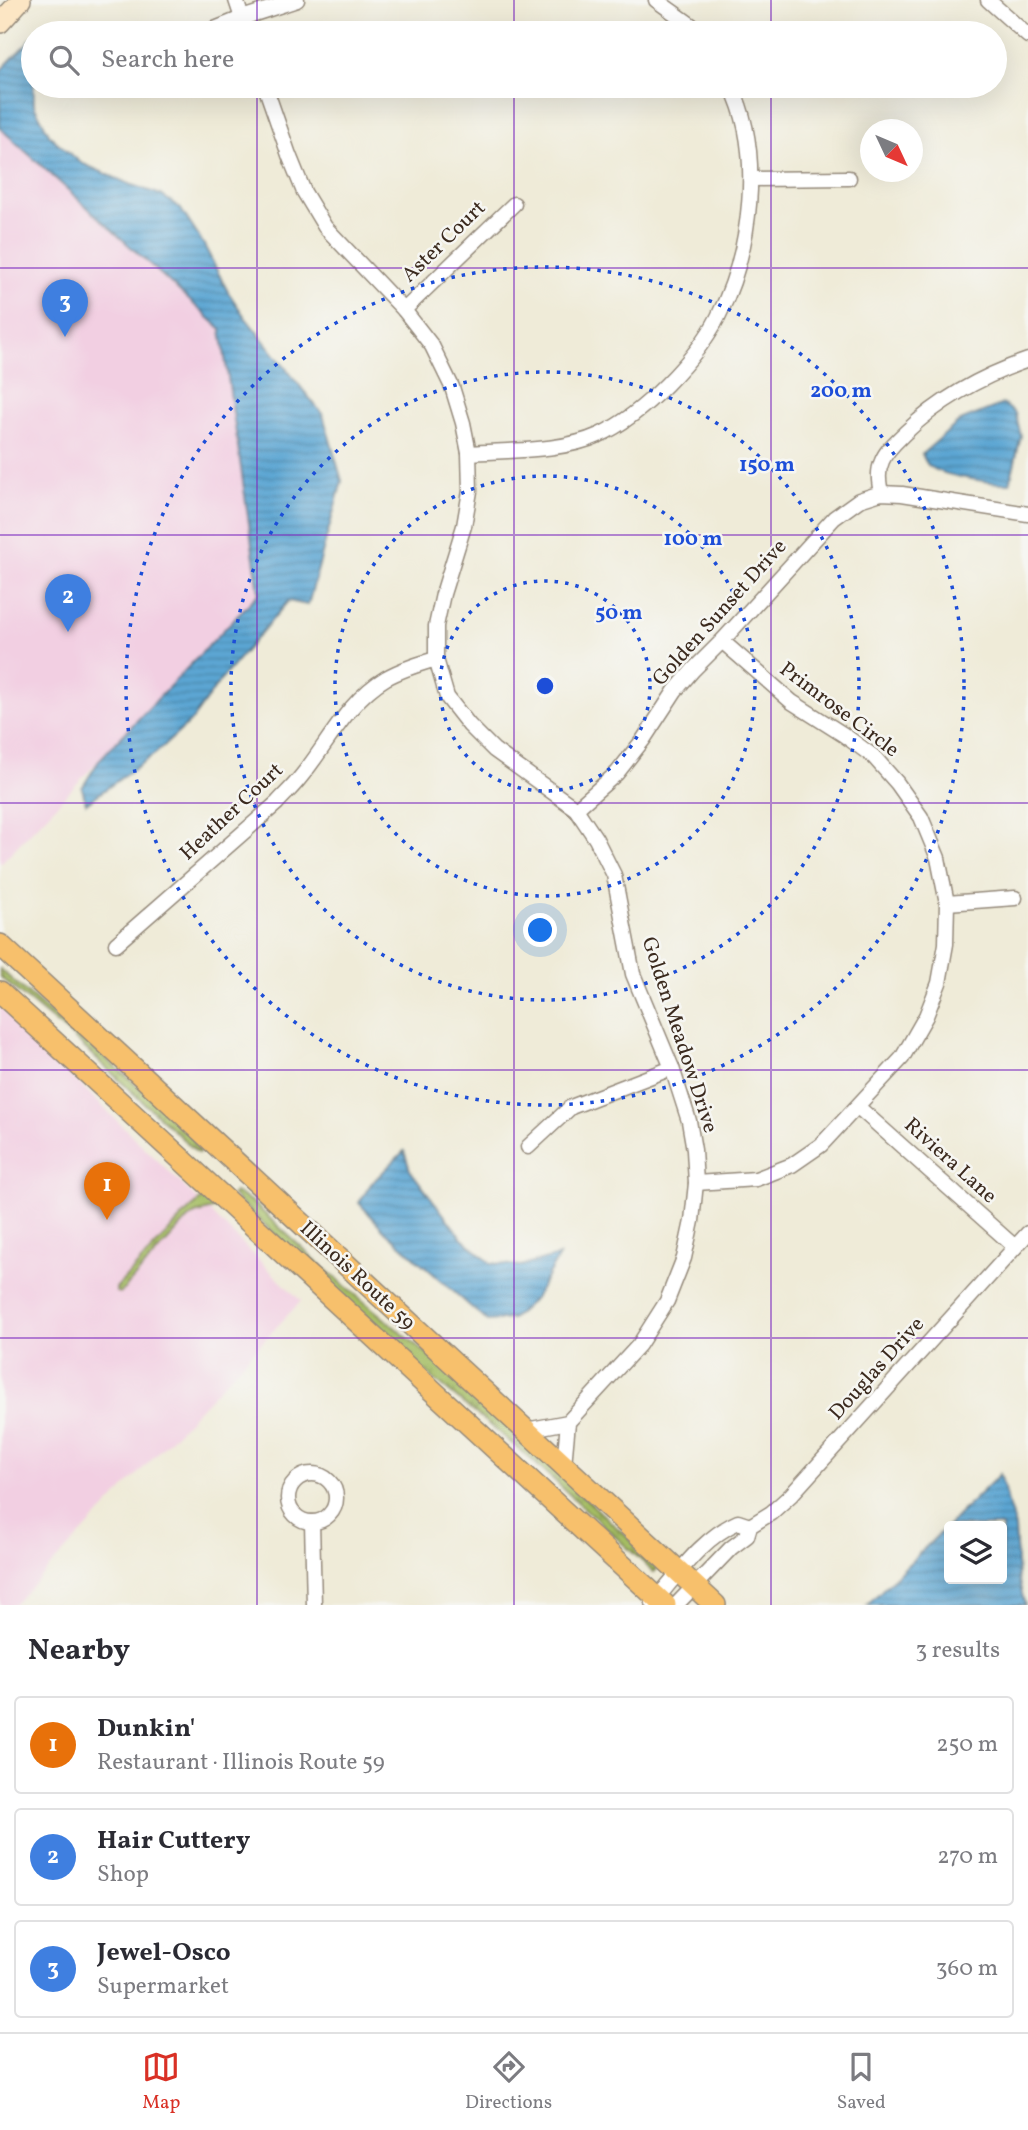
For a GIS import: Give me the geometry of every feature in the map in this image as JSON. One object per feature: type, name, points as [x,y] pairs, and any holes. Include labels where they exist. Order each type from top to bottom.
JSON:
[{"type":"main road","name":"Illinois Route 59","points":[[0,945],[715,1605]]},
{"type":"main road","name":"Illinois Route 59","points":[[0,992],[662,1603]]},
{"type":"main road","points":[[206,1182],[238,1167]]},
{"type":"street","points":[[0,23],[21,0]]},
{"type":"street","points":[[236,0],[243,21]]},
{"type":"street","points":[[235,21],[297,0]]},
{"type":"street","points":[[656,0],[685,21]]},
{"type":"street","points":[[988,0],[1028,36]]},
{"type":"street","name":"Golden Meadow Drive","points":[[269,98],[304,192],[325,227],[404,310],[432,346],[452,387],[463,423],[470,491],[464,526],[436,626],[436,659],[447,697],[469,725],[494,750],[576,809],[596,839],[614,875],[633,974],[672,1068],[689,1121],[696,1183],[690,1238],[667,1301],[639,1345],[568,1422]]},
{"type":"street","points":[[468,453],[564,445],[598,436],[625,422],[656,396],[696,349],[718,317],[734,276],[746,233],[751,179],[746,131],[735,98]]},
{"type":"street","points":[[751,179],[849,178]]},
{"type":"street","name":"Aster Court","points":[[404,310],[514,204]]},
{"type":"street","points":[[881,493],[878,479],[882,460],[919,419],[959,390],[999,370],[1028,360]]},
{"type":"street","name":"Golden Sunset Drive","points":[[576,809],[617,773],[643,740],[674,691],[693,670],[834,518],[859,500],[881,493],[902,494],[1028,514]]},
{"type":"street","name":"Primrose Circle","points":[[696,1183],[756,1179],[792,1165],[821,1145],[902,1058],[926,1016],[939,983],[946,944],[947,903],[938,858],[921,817],[897,783],[874,757],[792,702],[722,640]]},
{"type":"street","name":"Heather Court","points":[[116,944],[277,803],[299,779],[346,714],[364,696],[384,679],[409,666],[436,659]]},
{"type":"street","points":[[947,903],[1015,898]]},
{"type":"street","points":[[528,1147],[571,1107],[672,1068]]},
{"type":"street","name":"Riviera Lane","points":[[858,1107],[1014,1247]]},
{"type":"street","name":"Douglas Drive","points":[[662,1603],[687,1579],[747,1536],[750,1526],[771,1513],[791,1495],[1028,1233]]},
{"type":"street","points":[[526,1430],[568,1422],[564,1465]]},
{"type":"street","points":[[312,1522],[314,1605]]},
{"type":"street","name":"Douglas Drive","points":[[687,1579],[709,1540],[738,1522],[750,1526]]},
{"type":"shaded area","points":[[0,128],[222,329],[259,593],[0,864]]},
{"type":"shaded area","points":[[0,1006],[301,1301],[14,1605],[0,1605]]},
{"type":"green space","points":[[0,969],[172,1117],[200,1151],[198,1153],[73,1037],[0,977]]},
{"type":"green space","points":[[235,1192],[252,1202],[327,1271],[445,1369],[652,1560],[657,1569],[654,1572],[532,1460],[423,1370],[232,1195]]},
{"type":"green space","points":[[203,1198],[216,1208],[195,1214],[187,1220],[123,1290],[116,1292],[116,1288]]},
{"type":"water","points":[[21,49],[21,98],[34,98],[34,105],[50,136],[81,163],[161,195],[180,208],[245,317],[323,415],[342,481],[308,605],[288,601],[219,682],[192,720],[156,753],[86,803],[82,788],[100,759],[259,593],[221,329],[0,128],[0,71]]},
{"type":"water","points":[[1003,404],[1015,413],[1021,436],[1010,483],[958,477],[938,471],[927,464],[922,454],[960,421]]},
{"type":"water","points":[[404,1151],[410,1170],[461,1237],[490,1263],[521,1266],[559,1256],[535,1298],[512,1319],[487,1321],[385,1231],[359,1203],[371,1184]]},
{"type":"water","points":[[1000,1474],[1015,1528],[1018,1578],[1025,1605],[867,1605],[944,1529],[944,1584],[1007,1584],[1007,1521],[952,1521]]},
{"type":"place","name":"Jewel-Osco","points":[[65,337]]},
{"type":"place","name":"Hair Cuttery","points":[[68,632]]},
{"type":"place","name":"Dunkin'","points":[[107,1220]]}]
